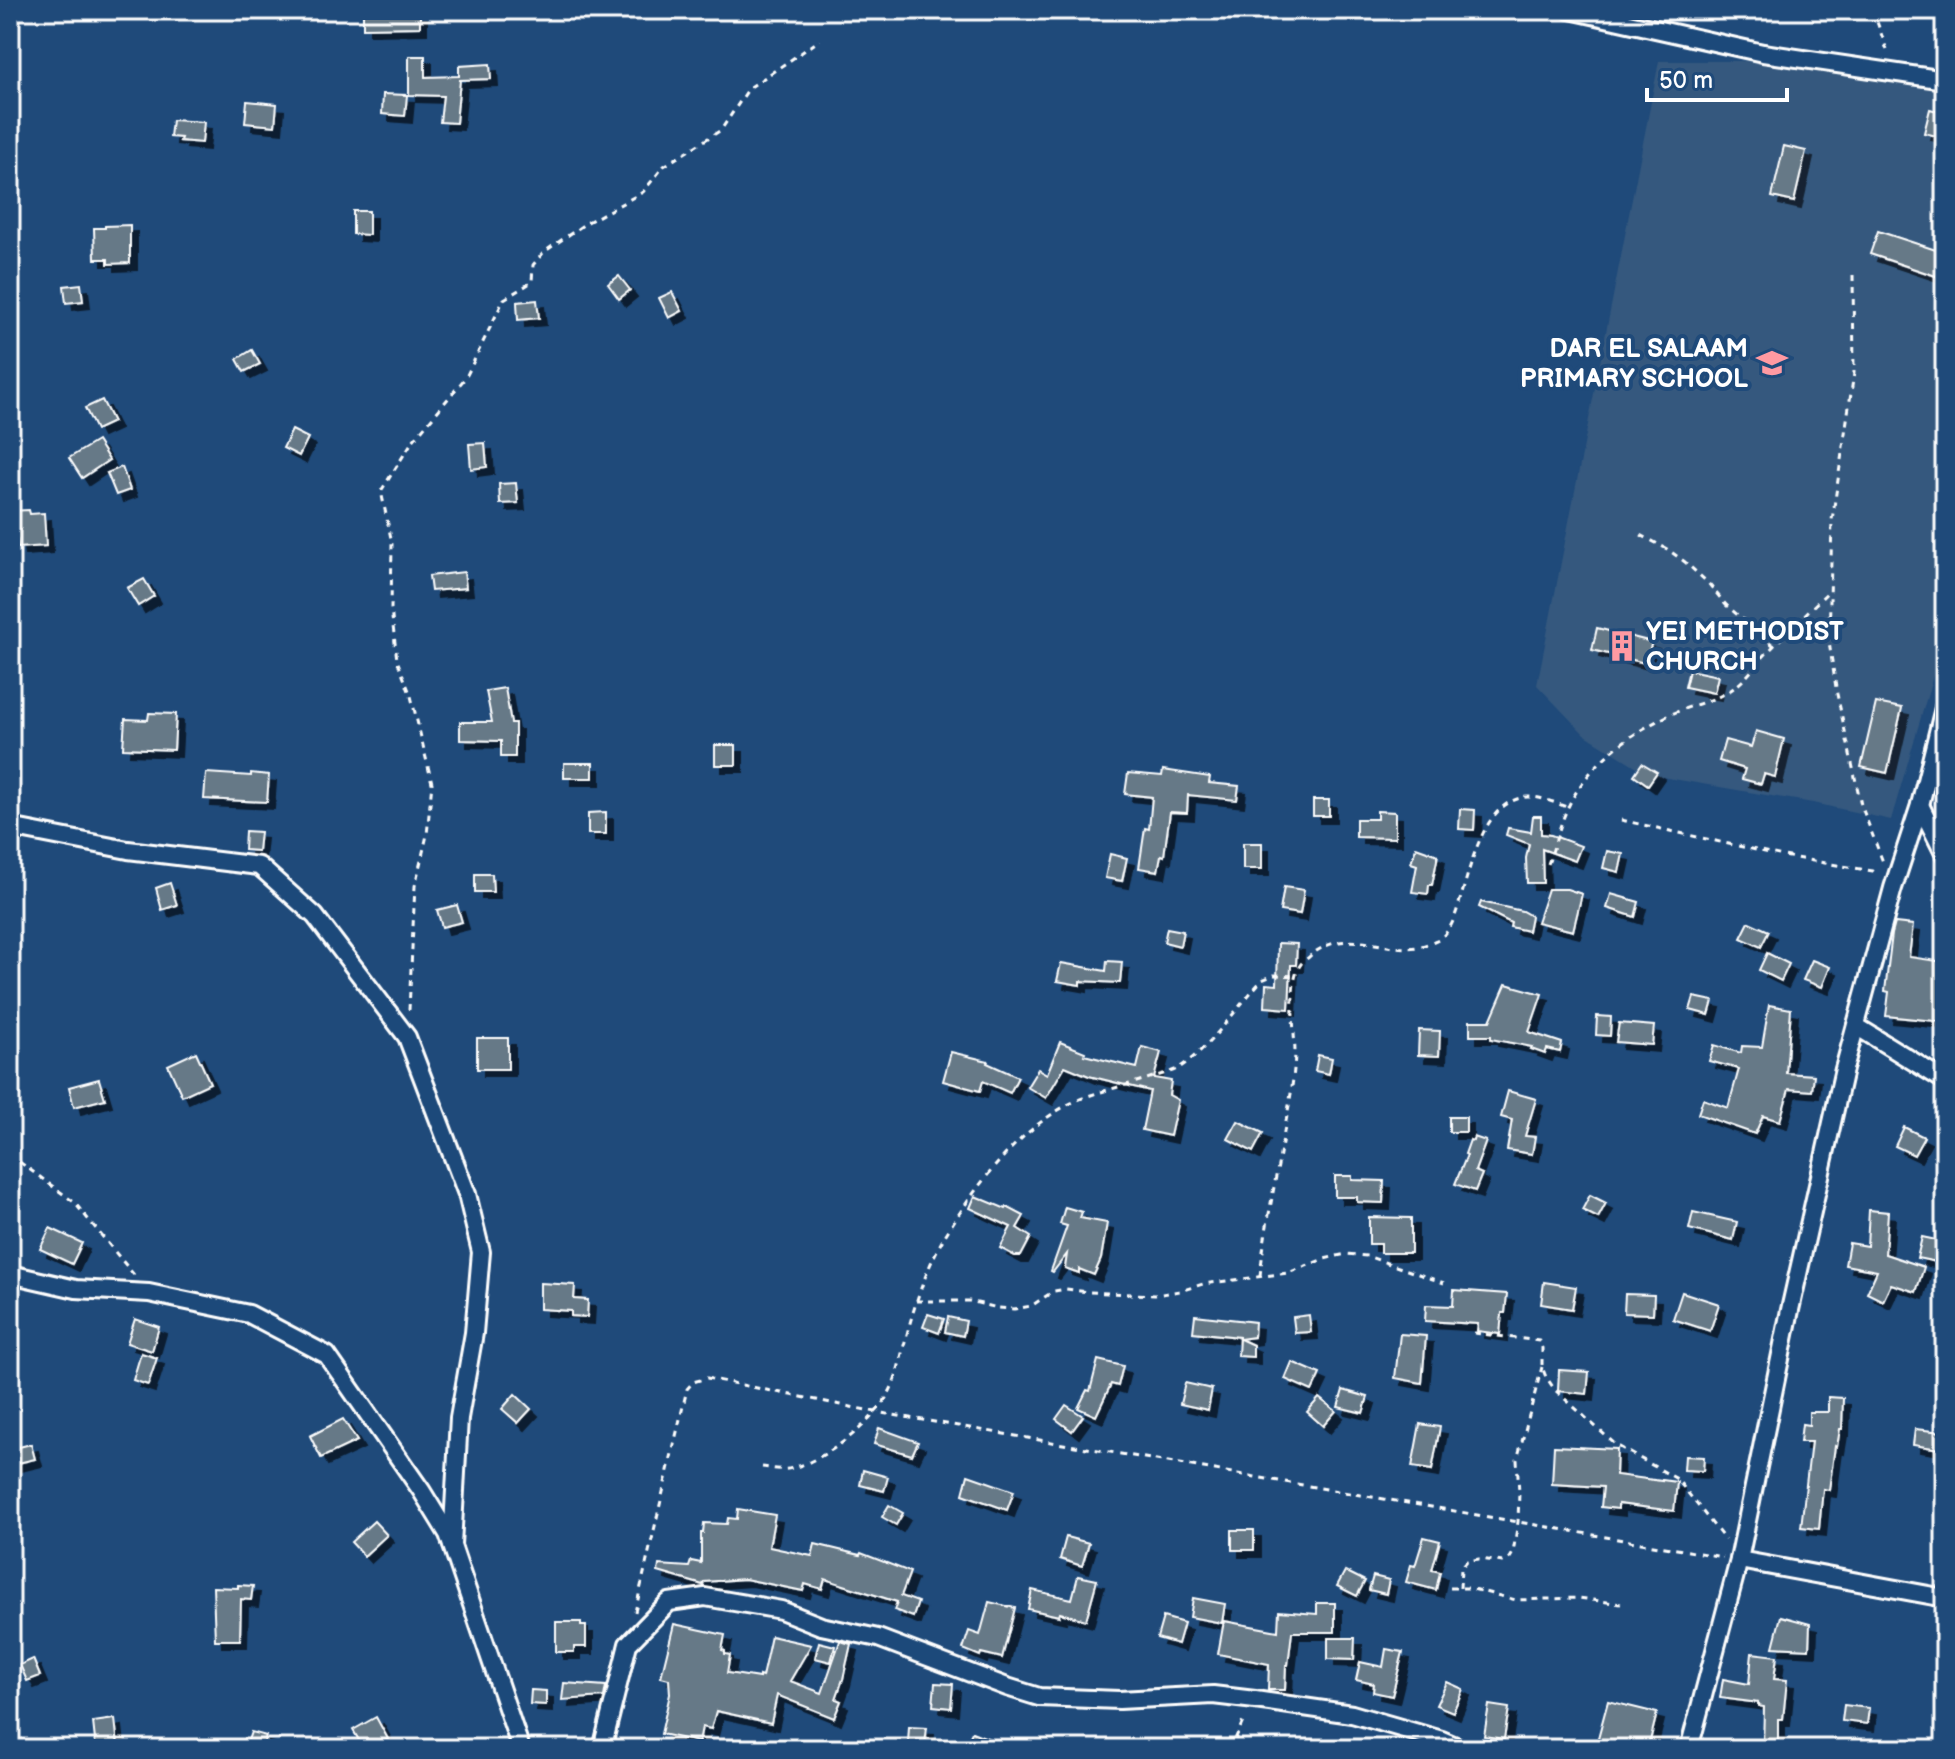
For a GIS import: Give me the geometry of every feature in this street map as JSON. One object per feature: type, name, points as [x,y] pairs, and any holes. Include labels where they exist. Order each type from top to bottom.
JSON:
[{"type":"street","points":[[1570,10],[1763,53],[1945,80]]},
{"type":"street","points":[[1689,1749],[1739,1560],[1790,1310],[1844,1069],[1893,888],[1920,805],[1945,704]]},
{"type":"street","points":[[1920,805],[1945,855]]},
{"type":"street","points":[[10,827],[128,850],[259,866],[315,916],[407,1037],[467,1194],[481,1252],[474,1333],[459,1418],[452,1545]]},
{"type":"street","points":[[1856,1026],[1945,1081]]},
{"type":"street","points":[[10,1274],[76,1289],[149,1293],[249,1314],[327,1355],[448,1534],[521,1749]]},
{"type":"street","points":[[1739,1560],[1945,1598]]},
{"type":"street","points":[[602,1749],[628,1644],[669,1602],[705,1597],[781,1610],[821,1626],[878,1638],[1039,1697],[1119,1700],[1213,1695],[1255,1700],[1352,1714],[1463,1749]]},
{"type":"path","points":[[1876,10],[1876,19],[1894,72]]},
{"type":"path","points":[[407,1037],[415,886],[427,835],[432,783],[411,696],[397,660],[391,609],[392,543],[381,491],[412,442],[466,377],[504,299],[532,282],[533,265],[544,252],[586,223],[643,192],[664,166],[721,130],[749,88],[820,40]]},
{"type":"path","points":[[1853,275],[1854,373],[1832,520],[1829,642],[1861,805],[1893,888]]},
{"type":"path","points":[[1641,535],[1685,562],[1726,605],[1774,646]]},
{"type":"path","points":[[1548,864],[1567,807],[1581,783],[1597,765],[1647,726],[1680,710],[1721,697],[1738,685],[1830,590]]},
{"type":"path","points":[[1260,1276],[1293,1086],[1293,991],[1300,964],[1317,950],[1340,941],[1412,947],[1427,945],[1443,936],[1454,919],[1477,844],[1497,811],[1512,800],[1526,797],[1541,798],[1567,807]]},
{"type":"path","points":[[1621,820],[1783,856],[1873,871],[1893,888]]},
{"type":"path","points":[[762,1467],[792,1468],[809,1461],[851,1437],[876,1412],[891,1390],[916,1301],[932,1259],[951,1225],[1006,1153],[1037,1126],[1087,1096],[1176,1070],[1209,1041],[1262,980],[1274,975],[1296,976]]},
{"type":"path","points":[[10,1155],[74,1202],[149,1293]]},
{"type":"path","points":[[916,1301],[969,1301],[1014,1309],[1031,1306],[1054,1291],[1066,1289],[1155,1295],[1203,1284],[1288,1273],[1346,1254],[1367,1256],[1444,1283]]},
{"type":"path","points":[[1460,1588],[1461,1568],[1467,1561],[1503,1562],[1513,1553],[1518,1522],[1517,1460],[1542,1367],[1539,1341],[1474,1333]]},
{"type":"path","points":[[1542,1367],[1555,1390],[1604,1435],[1627,1453],[1677,1479],[1739,1560]]},
{"type":"path","points":[[635,1614],[687,1389],[693,1382],[707,1378],[876,1412],[1739,1560]]},
{"type":"path","points":[[1450,1588],[1479,1590],[1516,1600],[1579,1598],[1621,1604]]},
{"type":"path","points":[[1229,1749],[1255,1700]]},
{"type":"shaded area","name":"DAR EL SALAAM PRIMARY SCHOOL","points":[[1659,61],[1745,61],[1915,84],[1945,92],[1945,635],[1891,820],[1650,775],[1584,734],[1537,685]]},
{"type":"building","points":[[420,12],[420,27],[363,28],[363,13]]},
{"type":"building","points":[[409,56],[425,56],[425,77],[459,76],[459,66],[490,64],[491,79],[460,80],[456,123],[440,122],[443,96],[409,95]]},
{"type":"building","points":[[383,94],[407,95],[405,116],[382,114]]},
{"type":"building","points":[[247,101],[277,104],[275,126],[245,123]]},
{"type":"building","points":[[1930,109],[1945,113],[1945,138],[1924,133]]},
{"type":"building","points":[[172,120],[204,122],[202,143],[170,137]]},
{"type":"building","points":[[1784,146],[1806,151],[1794,202],[1772,197]]},
{"type":"building","points":[[353,211],[369,211],[369,235],[353,234]]},
{"type":"building","points":[[130,225],[130,263],[108,264],[108,259],[95,259],[94,228]]},
{"type":"building","points":[[1878,231],[1945,253],[1945,279],[1870,254]]},
{"type":"building","points":[[619,276],[630,290],[619,299],[608,284]]},
{"type":"building","points":[[81,284],[83,301],[66,303],[64,286]]},
{"type":"building","points":[[672,292],[682,311],[669,318],[659,298]]},
{"type":"building","points":[[537,300],[539,318],[518,320],[517,302]]},
{"type":"building","points":[[252,350],[260,364],[244,372],[237,359]]},
{"type":"building","points":[[102,400],[113,422],[96,430],[85,408]]},
{"type":"building","points":[[292,430],[308,438],[299,456],[283,448]]},
{"type":"building","points":[[97,441],[109,460],[82,478],[69,458]]},
{"type":"building","points":[[485,443],[487,467],[471,469],[469,444]]},
{"type":"building","points":[[122,467],[130,490],[116,495],[107,473]]},
{"type":"building","points":[[516,483],[518,503],[500,504],[499,484]]},
{"type":"building","points":[[29,510],[30,514],[44,513],[46,546],[18,548],[17,540],[10,541],[10,511]]},
{"type":"building","points":[[464,572],[466,588],[431,591],[429,576]]},
{"type":"building","points":[[144,579],[154,596],[138,606],[127,588]]},
{"type":"building","name":"YEI METHODIST CHURCH","points":[[1597,628],[1652,642],[1645,663],[1592,650]]},
{"type":"building","points":[[1689,670],[1718,676],[1714,693],[1685,687]]},
{"type":"building","points":[[505,688],[511,723],[515,723],[515,757],[501,757],[501,741],[460,740],[460,722],[492,722],[486,691]]},
{"type":"building","points":[[1876,703],[1902,708],[1887,773],[1861,767]]},
{"type":"building","points":[[149,713],[176,714],[174,750],[123,748],[125,719],[148,720]]},
{"type":"building","points":[[1756,731],[1784,739],[1775,777],[1764,774],[1761,784],[1742,779],[1745,769],[1719,761],[1725,740],[1751,747]]},
{"type":"building","points":[[715,745],[736,745],[736,765],[715,765]]},
{"type":"building","points":[[564,763],[593,763],[593,778],[564,778]]},
{"type":"building","points":[[1642,763],[1657,772],[1648,785],[1634,775]]},
{"type":"building","points":[[1163,770],[1210,777],[1209,783],[1239,786],[1237,800],[1188,795],[1187,813],[1170,812],[1164,856],[1161,855],[1158,871],[1139,868],[1145,828],[1149,829],[1152,797],[1125,794],[1128,773],[1162,776]]},
{"type":"building","points":[[206,773],[269,775],[267,802],[204,799]]},
{"type":"building","points":[[1313,800],[1329,800],[1329,816],[1313,816]]},
{"type":"building","points":[[1460,809],[1475,810],[1474,830],[1459,829]]},
{"type":"building","points":[[1377,811],[1395,812],[1395,838],[1356,837],[1356,819],[1377,819]]},
{"type":"building","points":[[606,812],[606,834],[588,834],[588,813]]},
{"type":"building","points":[[1533,816],[1541,816],[1541,834],[1581,846],[1575,861],[1542,849],[1543,883],[1527,883],[1529,844],[1506,835],[1508,828],[1531,832]]},
{"type":"building","points":[[245,831],[260,832],[258,851],[244,850]]},
{"type":"building","points":[[1243,843],[1262,843],[1262,869],[1243,869]]},
{"type":"building","points":[[1416,847],[1438,855],[1428,894],[1412,892],[1417,865],[1411,863]]},
{"type":"building","points":[[1607,851],[1623,854],[1619,872],[1603,868]]},
{"type":"building","points":[[1110,854],[1127,858],[1122,881],[1105,878]]},
{"type":"building","points":[[475,874],[492,874],[493,892],[475,892]]},
{"type":"building","points":[[170,883],[177,905],[162,910],[156,888]]},
{"type":"building","points":[[1284,887],[1304,890],[1300,914],[1280,911]]},
{"type":"building","points":[[1548,889],[1567,889],[1582,894],[1573,931],[1537,922]]},
{"type":"building","points":[[1611,894],[1639,902],[1635,917],[1607,908]]},
{"type":"building","points":[[1481,902],[1531,916],[1528,931],[1510,927],[1511,923],[1479,907]]},
{"type":"building","points":[[457,905],[462,922],[442,927],[437,910]]},
{"type":"building","points":[[1749,922],[1769,931],[1761,947],[1741,938]]},
{"type":"building","points":[[1895,923],[1913,925],[1909,957],[1945,962],[1945,1022],[1886,1016],[1889,992],[1885,991]]},
{"type":"building","points":[[1167,928],[1183,931],[1180,946],[1164,942]]},
{"type":"building","points":[[1278,943],[1297,944],[1296,965],[1291,965],[1289,1009],[1265,1007],[1266,984],[1277,985]]},
{"type":"building","points":[[1767,953],[1789,964],[1781,981],[1759,970]]},
{"type":"building","points":[[1812,960],[1830,967],[1822,987],[1803,980]]},
{"type":"building","points":[[1107,961],[1122,962],[1120,983],[1080,981],[1080,985],[1057,981],[1061,963],[1106,971]]},
{"type":"building","points":[[1506,984],[1542,994],[1529,1032],[1562,1043],[1560,1052],[1547,1049],[1545,1054],[1532,1047],[1491,1039],[1491,1036],[1470,1036],[1470,1021],[1490,1021]]},
{"type":"building","points":[[1694,997],[1713,1001],[1709,1015],[1690,1010]]},
{"type":"building","points":[[1769,1005],[1791,1009],[1786,1073],[1814,1075],[1812,1091],[1789,1089],[1780,1121],[1763,1116],[1755,1134],[1698,1114],[1703,1099],[1728,1108],[1739,1069],[1709,1061],[1714,1045],[1741,1053],[1742,1046],[1762,1047]]},
{"type":"building","points":[[1597,1016],[1611,1017],[1610,1036],[1596,1035]]},
{"type":"building","points":[[1619,1023],[1654,1026],[1652,1045],[1616,1042]]},
{"type":"building","points":[[1419,1030],[1440,1031],[1439,1056],[1418,1055]]},
{"type":"building","points":[[477,1038],[508,1038],[508,1069],[477,1069]]},
{"type":"building","points":[[1060,1042],[1085,1052],[1084,1055],[1137,1068],[1142,1047],[1161,1052],[1154,1078],[1171,1081],[1169,1095],[1178,1100],[1170,1136],[1142,1130],[1150,1091],[1089,1076],[1065,1066],[1046,1098],[1027,1087],[1038,1069],[1047,1074]]},
{"type":"building","points":[[196,1052],[210,1083],[182,1096],[168,1065]]},
{"type":"building","points":[[951,1052],[988,1061],[1018,1077],[1010,1093],[983,1081],[980,1091],[943,1081]]},
{"type":"building","points":[[1318,1055],[1332,1058],[1329,1074],[1315,1071]]},
{"type":"building","points":[[99,1079],[105,1099],[74,1107],[69,1087]]},
{"type":"building","points":[[1508,1091],[1536,1099],[1525,1136],[1535,1137],[1532,1154],[1507,1150],[1512,1120],[1501,1117]]},
{"type":"building","points":[[1449,1117],[1466,1117],[1466,1132],[1449,1132]]},
{"type":"building","points":[[1238,1121],[1263,1133],[1253,1152],[1228,1139]]},
{"type":"building","points":[[1904,1127],[1924,1137],[1914,1155],[1895,1146]]},
{"type":"building","points":[[1474,1137],[1486,1141],[1475,1171],[1482,1174],[1475,1191],[1455,1184],[1470,1140],[1473,1141]]},
{"type":"building","points":[[1335,1176],[1384,1181],[1383,1203],[1357,1202],[1357,1197],[1335,1197]]},
{"type":"building","points":[[1590,1195],[1606,1203],[1598,1218],[1582,1210]]},
{"type":"building","points":[[975,1196],[1024,1216],[1017,1228],[1031,1237],[1021,1256],[1000,1248],[1011,1227],[970,1208]]},
{"type":"building","points":[[1065,1207],[1082,1212],[1080,1218],[1107,1223],[1101,1259],[1094,1275],[1065,1268],[1067,1254],[1051,1271],[1067,1226],[1060,1224]]},
{"type":"building","points":[[1869,1210],[1888,1212],[1885,1254],[1924,1267],[1916,1292],[1891,1284],[1883,1301],[1867,1293],[1877,1271],[1845,1265],[1849,1243],[1867,1246]]},
{"type":"building","points":[[1693,1212],[1737,1222],[1733,1240],[1689,1229]]},
{"type":"building","points":[[1369,1217],[1411,1218],[1411,1253],[1381,1253],[1381,1244],[1369,1244]]},
{"type":"building","points":[[50,1228],[82,1243],[72,1264],[40,1249]]},
{"type":"building","points":[[1922,1237],[1941,1241],[1937,1262],[1917,1258]]},
{"type":"building","points":[[1544,1282],[1576,1287],[1572,1309],[1541,1304]]},
{"type":"building","points":[[540,1283],[575,1285],[574,1299],[588,1300],[587,1317],[571,1316],[571,1311],[540,1309]]},
{"type":"building","points":[[1454,1290],[1507,1294],[1500,1334],[1477,1331],[1478,1324],[1425,1321],[1426,1305],[1453,1306]]},
{"type":"building","points":[[1682,1292],[1719,1304],[1710,1331],[1673,1319]]},
{"type":"building","points":[[1625,1294],[1654,1295],[1653,1314],[1624,1313]]},
{"type":"building","points":[[928,1314],[944,1319],[939,1333],[923,1327]]},
{"type":"building","points":[[1195,1315],[1255,1322],[1254,1337],[1240,1339],[1253,1345],[1253,1357],[1238,1356],[1239,1337],[1193,1332]]},
{"type":"building","points":[[1309,1315],[1311,1332],[1295,1333],[1293,1317]]},
{"type":"building","points":[[948,1317],[966,1321],[963,1336],[945,1332]]},
{"type":"building","points":[[135,1319],[159,1327],[152,1351],[127,1343]]},
{"type":"building","points":[[1400,1334],[1426,1336],[1422,1383],[1395,1378]]},
{"type":"building","points":[[141,1353],[157,1358],[148,1385],[133,1380]]},
{"type":"building","points":[[1098,1360],[1123,1366],[1118,1386],[1111,1384],[1096,1416],[1078,1408],[1087,1390],[1090,1391]]},
{"type":"building","points":[[1292,1362],[1320,1374],[1312,1391],[1285,1379]]},
{"type":"building","points":[[1559,1370],[1589,1372],[1587,1394],[1558,1391]]},
{"type":"building","points":[[1185,1383],[1212,1389],[1208,1410],[1180,1404]]},
{"type":"building","points":[[1343,1390],[1368,1397],[1363,1413],[1338,1407]]},
{"type":"building","points":[[515,1394],[531,1409],[518,1423],[502,1409]]},
{"type":"building","points":[[1828,1397],[1843,1398],[1842,1429],[1835,1446],[1829,1490],[1823,1489],[1819,1529],[1801,1527],[1811,1442],[1800,1442],[1802,1424],[1809,1425],[1809,1412],[1828,1412]]},
{"type":"building","points":[[1319,1398],[1336,1411],[1323,1426],[1307,1412]]},
{"type":"building","points":[[1066,1405],[1083,1416],[1072,1431],[1056,1419]]},
{"type":"building","points":[[343,1419],[357,1441],[321,1458],[310,1436]]},
{"type":"building","points":[[1420,1424],[1440,1427],[1432,1470],[1412,1467]]},
{"type":"building","points":[[879,1428],[918,1442],[912,1455],[874,1444]]},
{"type":"building","points":[[1915,1429],[1942,1432],[1940,1449],[1913,1445]]},
{"type":"building","points":[[31,1444],[35,1459],[14,1464],[11,1449]]},
{"type":"building","points":[[1554,1446],[1617,1449],[1616,1475],[1677,1482],[1674,1511],[1618,1504],[1618,1509],[1601,1507],[1603,1487],[1552,1484]]},
{"type":"building","points":[[1685,1456],[1704,1457],[1703,1471],[1684,1470]]},
{"type":"building","points":[[863,1470],[888,1477],[884,1491],[860,1485]]},
{"type":"building","points":[[968,1475],[1014,1491],[1007,1510],[963,1494]]},
{"type":"building","points":[[889,1505],[903,1513],[896,1525],[882,1517]]},
{"type":"building","points":[[738,1509],[775,1515],[769,1547],[812,1556],[815,1544],[861,1553],[910,1572],[901,1596],[918,1602],[913,1617],[894,1610],[897,1602],[825,1579],[822,1589],[805,1584],[803,1591],[745,1579],[704,1582],[703,1585],[658,1572],[659,1565],[689,1567],[691,1561],[701,1563],[704,1523],[727,1524],[728,1518],[737,1519]]},
{"type":"building","points":[[374,1521],[387,1535],[364,1556],[351,1542]]},
{"type":"building","points":[[1232,1530],[1254,1530],[1254,1550],[1232,1550]]},
{"type":"building","points":[[1066,1537],[1089,1543],[1082,1566],[1060,1559]]},
{"type":"building","points":[[1424,1537],[1440,1541],[1432,1570],[1440,1572],[1436,1590],[1406,1582],[1411,1565],[1415,1566]]},
{"type":"building","points":[[1345,1571],[1365,1581],[1357,1596],[1337,1586]]},
{"type":"building","points":[[1078,1576],[1097,1580],[1086,1620],[1028,1609],[1032,1590],[1072,1599]]},
{"type":"building","points":[[1373,1576],[1389,1580],[1386,1594],[1369,1590]]},
{"type":"building","points":[[238,1585],[253,1586],[251,1600],[241,1599],[240,1640],[215,1640],[213,1587],[238,1588]]},
{"type":"building","points":[[1193,1598],[1225,1604],[1222,1623],[1190,1617]]},
{"type":"building","points":[[989,1602],[1015,1608],[1002,1658],[981,1653],[980,1656],[963,1649],[969,1631],[980,1635]]},
{"type":"building","points":[[1317,1603],[1335,1603],[1335,1632],[1292,1632],[1285,1690],[1268,1690],[1269,1664],[1218,1654],[1224,1621],[1278,1631],[1279,1611],[1317,1614]]},
{"type":"building","points":[[1781,1616],[1810,1624],[1809,1649],[1773,1647]]},
{"type":"building","points":[[1163,1617],[1184,1623],[1178,1644],[1157,1638]]},
{"type":"building","points":[[556,1622],[581,1622],[581,1626],[586,1626],[586,1647],[574,1647],[574,1652],[556,1652]]},
{"type":"building","points":[[674,1624],[725,1635],[722,1650],[730,1655],[727,1673],[759,1678],[762,1677],[771,1636],[811,1645],[790,1681],[822,1693],[840,1641],[851,1644],[836,1699],[841,1701],[834,1718],[777,1695],[771,1723],[716,1711],[711,1729],[702,1727],[699,1742],[661,1734],[670,1694],[669,1679],[661,1677]]},
{"type":"building","points":[[1328,1638],[1355,1638],[1354,1660],[1328,1659]]},
{"type":"building","points":[[819,1642],[835,1646],[831,1662],[815,1658]]},
{"type":"building","points":[[1386,1649],[1403,1652],[1392,1696],[1373,1692],[1374,1684],[1356,1680],[1360,1662],[1383,1667]]},
{"type":"building","points":[[1752,1653],[1777,1656],[1774,1679],[1787,1680],[1783,1719],[1778,1719],[1778,1749],[1763,1749],[1764,1707],[1758,1706],[1758,1703],[1720,1698],[1723,1679],[1749,1684]]},
{"type":"building","points":[[33,1659],[40,1676],[27,1681],[20,1665]]},
{"type":"building","points":[[1447,1682],[1463,1689],[1453,1712],[1436,1705]]},
{"type":"building","points":[[564,1683],[606,1686],[604,1697],[562,1700]]},
{"type":"building","points":[[935,1683],[953,1684],[951,1708],[933,1706]]},
{"type":"building","points":[[531,1690],[546,1691],[546,1705],[530,1704]]},
{"type":"building","points":[[1608,1701],[1657,1713],[1648,1749],[1595,1749]]},
{"type":"building","points":[[1489,1705],[1509,1708],[1504,1739],[1484,1736]]},
{"type":"building","points":[[1844,1705],[1869,1708],[1867,1724],[1842,1721]]},
{"type":"building","points":[[376,1717],[388,1739],[364,1749],[353,1730]]},
{"type":"building","points":[[115,1719],[118,1746],[96,1749],[93,1722]]},
{"type":"building","points":[[909,1727],[927,1728],[925,1744],[908,1743]]},
{"type":"building","points":[[251,1732],[266,1736],[262,1749],[246,1746]]},
{"type":"building","points":[[972,1732],[1013,1748],[1013,1749],[964,1749]]},
{"type":"place","name":"DAR EL SALAAM PRIMARY SCHOOL","points":[[1772,363]]},
{"type":"place","name":"YEI METHODIST CHURCH","points":[[1622,646]]}]
